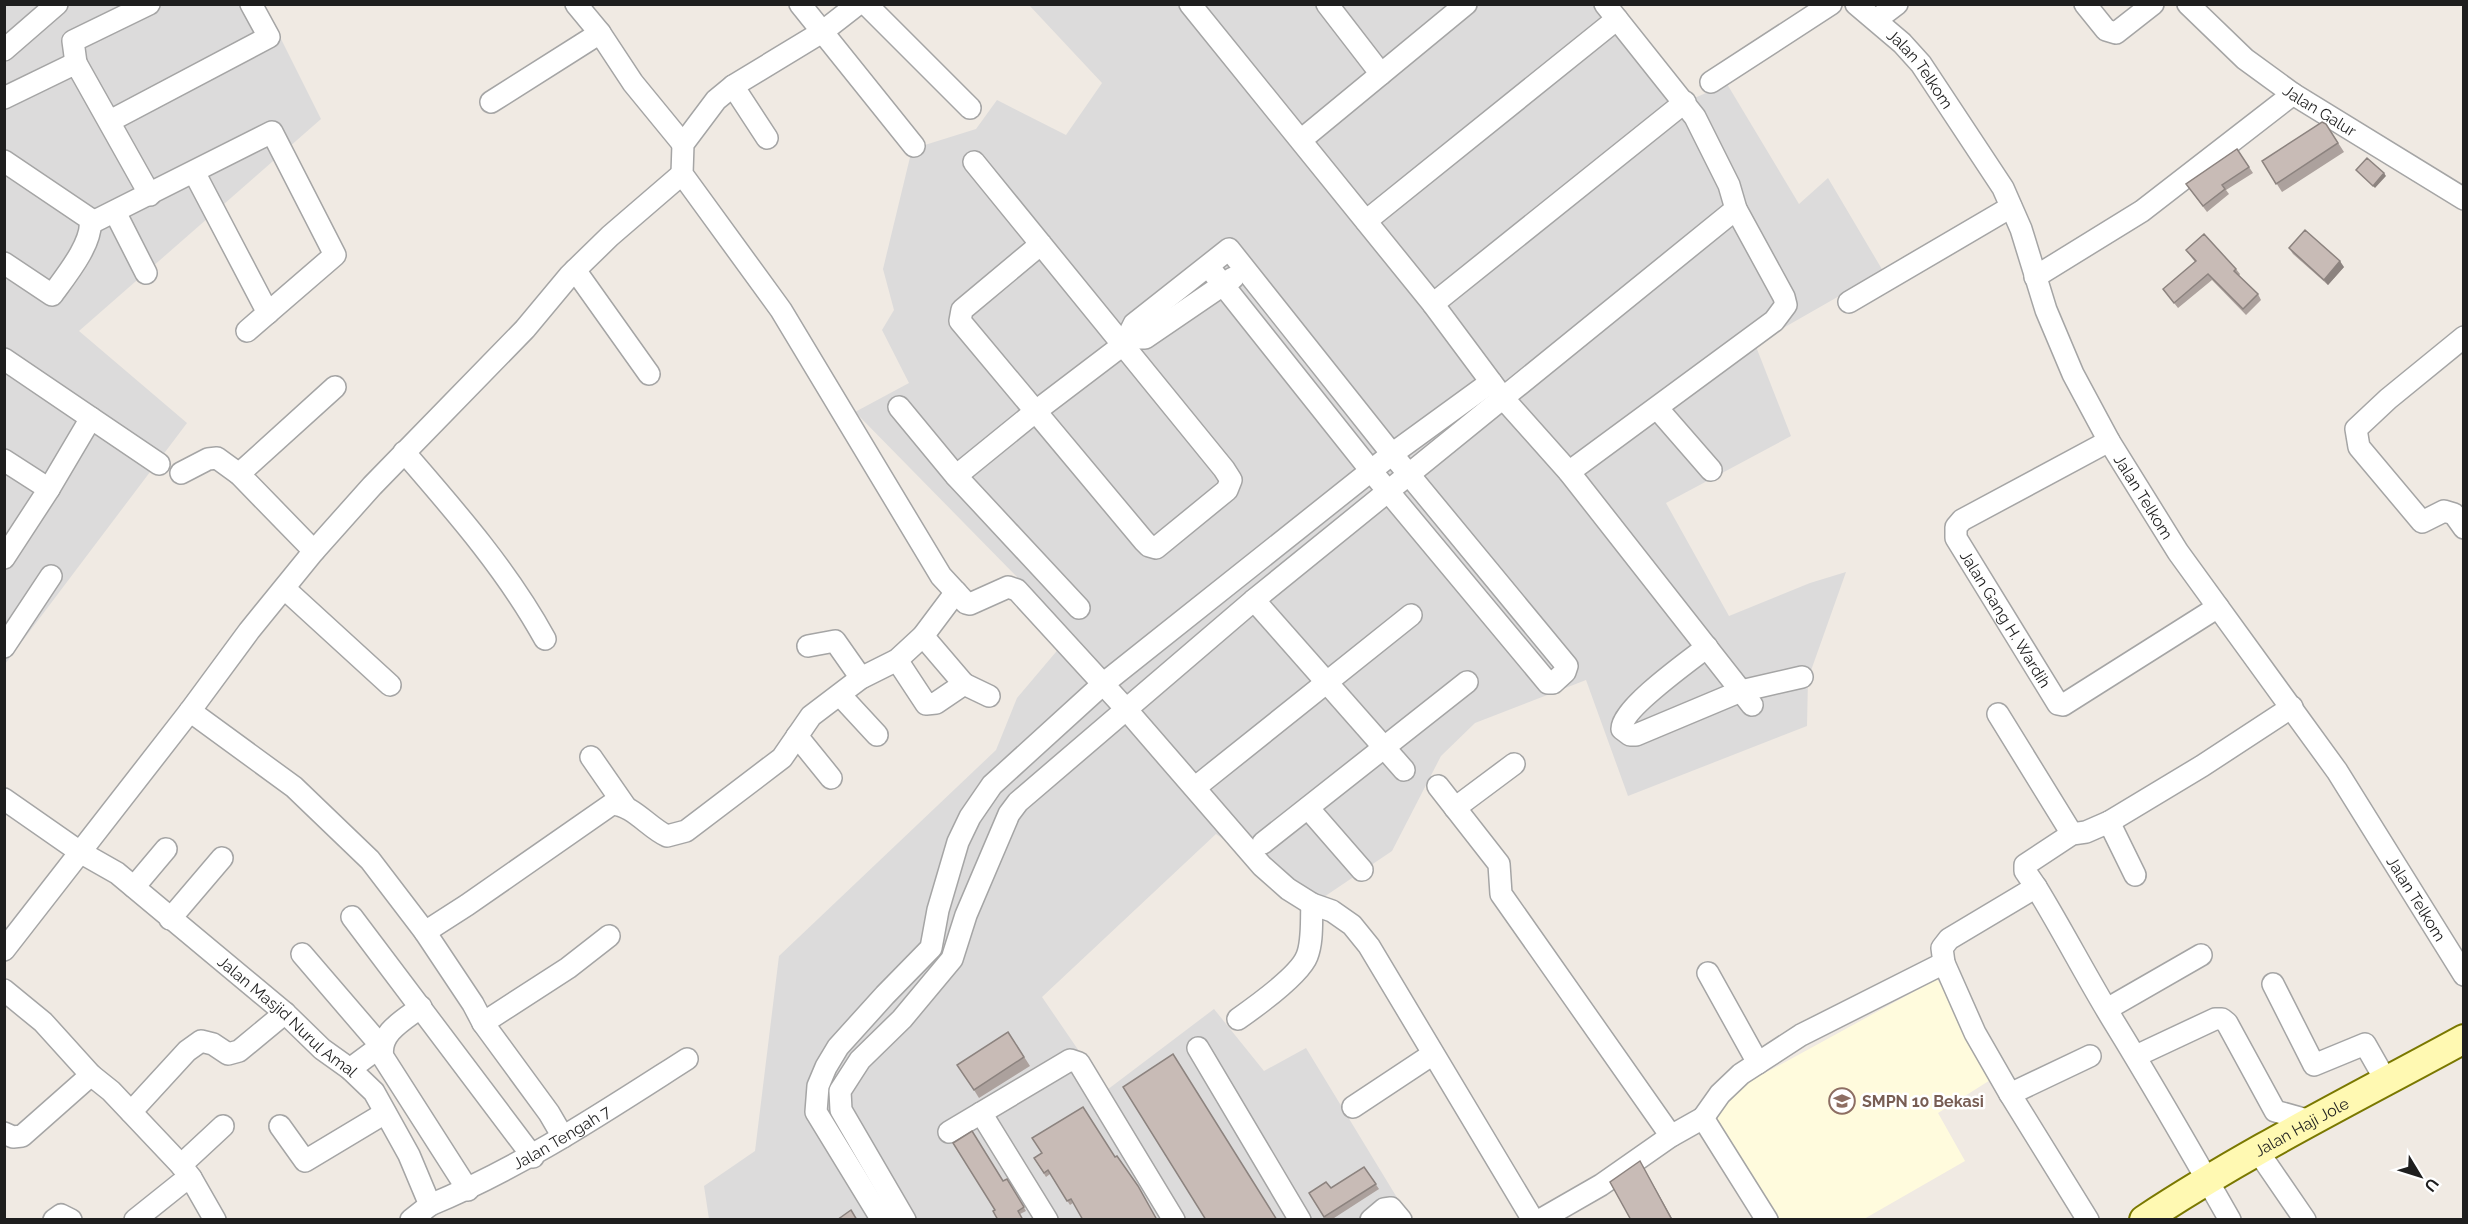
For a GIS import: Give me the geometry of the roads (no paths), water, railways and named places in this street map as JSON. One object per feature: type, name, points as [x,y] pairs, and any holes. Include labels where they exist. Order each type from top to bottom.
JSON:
[{"type":"main road","name":"Jalan Haji Jole","points":[[2144,1220],[2257,1150],[2463,1039]]},
{"type":"street","points":[[4,50],[57,4]]},
{"type":"street","points":[[149,4],[73,41],[76,63],[150,195]]},
{"type":"street","points":[[110,121],[269,37],[251,4]]},
{"type":"street","points":[[576,4],[600,33],[633,83],[683,144]]},
{"type":"street","points":[[800,4],[914,146]]},
{"type":"street","points":[[858,4],[822,32],[733,86],[716,100],[683,144],[682,174],[781,310],[941,576],[966,603],[970,604],[1008,587],[1017,590],[1126,709],[1262,866],[1288,889],[1312,904],[1332,911],[1352,925],[1387,975],[1533,1220]]},
{"type":"street","points":[[866,4],[970,108]]},
{"type":"street","points":[[1190,4],[1433,304],[1497,390],[1569,472],[1746,698]]},
{"type":"street","points":[[1327,4],[1381,74]]},
{"type":"street","points":[[1711,82],[1831,4]]},
{"type":"street","name":"Jalan Telkom","points":[[1856,4],[1902,43],[1921,64],[2002,188],[2021,229],[2046,310],[2073,374],[2109,441],[2178,552],[2337,771],[2463,975]]},
{"type":"street","points":[[1876,20],[1897,4]]},
{"type":"street","points":[[2085,4],[2106,30],[2116,33],[2153,4]]},
{"type":"street","name":"Jalan Galur","points":[[2188,4],[2245,59],[2294,94],[2463,200]]},
{"type":"street","points":[[1301,140],[1464,5]]},
{"type":"street","points":[[1366,221],[1611,12],[1685,102],[1712,147],[1729,185],[1736,209],[1784,297],[1786,305],[1774,321],[1569,472]]},
{"type":"street","points":[[491,102],[600,33]]},
{"type":"street","points":[[4,98],[76,63]]},
{"type":"street","points":[[733,86],[767,138]]},
{"type":"street","points":[[2035,277],[2142,211],[2294,94]]},
{"type":"street","points":[[1433,304],[1685,102]]},
{"type":"street","points":[[91,223],[272,132],[335,255],[247,331]]},
{"type":"street","points":[[4,161],[90,219],[92,228],[74,266],[52,295],[4,263]]},
{"type":"street","points":[[974,162],[1041,244],[1128,341],[1231,480],[1227,490],[1156,548],[1144,541],[961,324],[959,318],[962,310],[1041,244]]},
{"type":"street","points":[[194,172],[268,313]]},
{"type":"street","points":[[4,950],[190,711],[249,631],[285,590],[314,551],[404,452],[452,406],[525,329],[575,270],[610,236],[682,174]]},
{"type":"street","points":[[1849,302],[2011,207]]},
{"type":"street","points":[[882,1220],[816,1112],[818,1086],[825,1067],[838,1047],[931,948],[938,910],[958,842],[981,799],[992,785],[1103,684],[1392,454],[1497,390],[1736,209]]},
{"type":"street","points":[[115,212],[146,273]]},
{"type":"street","points":[[1128,341],[1134,324],[1229,249],[1392,454],[1567,666],[1565,672],[1553,683],[1548,683],[1372,472],[1208,266]]},
{"type":"street","points":[[575,270],[650,374]]},
{"type":"street","points":[[956,476],[1128,341],[1145,338],[1245,270]]},
{"type":"street","points":[[1190,280],[1203,299]]},
{"type":"street","points":[[2463,337],[2388,399],[2356,429],[2359,447],[2422,522],[2444,511],[2454,514],[2463,528]]},
{"type":"street","points":[[4,359],[159,464]]},
{"type":"street","points":[[239,474],[335,387]]},
{"type":"street","points":[[905,1220],[841,1110],[840,1091],[860,1060],[902,1018],[952,959],[966,915],[1009,814],[1018,802],[1254,600],[1388,490],[1410,475],[1497,390]]},
{"type":"street","points":[[899,407],[956,476],[1079,608]]},
{"type":"street","points":[[1657,408],[1711,470]]},
{"type":"street","points":[[4,558],[49,489],[91,418]]},
{"type":"street","name":"Jalan Gang H. Wardih","points":[[2109,441],[1962,520],[1956,527],[1956,538],[2060,705],[2218,607]]},
{"type":"street","points":[[404,452],[465,522],[502,570],[545,639]]},
{"type":"street","points":[[181,473],[208,459],[218,458],[239,474],[314,551]]},
{"type":"street","points":[[4,460],[49,489]]},
{"type":"street","points":[[4,647],[51,576]]},
{"type":"street","points":[[285,590],[390,685]]},
{"type":"street","points":[[591,757],[625,806],[657,832],[667,836],[686,831],[782,758],[811,716],[861,678],[897,660],[923,636],[956,592]]},
{"type":"street","points":[[1254,600],[1404,770]]},
{"type":"street","points":[[1202,782],[1411,615]]},
{"type":"street","points":[[923,636],[964,684],[989,696]]},
{"type":"street","points":[[808,646],[835,641],[861,678]]},
{"type":"street","points":[[1707,647],[1642,699],[1622,722],[1622,729],[1630,735],[1636,735],[1802,677]]},
{"type":"street","points":[[897,660],[927,704],[936,704],[964,684]]},
{"type":"street","points":[[1263,843],[1467,682]]},
{"type":"street","points":[[840,695],[877,735]]},
{"type":"street","points":[[2230,1220],[2056,918],[2025,872],[2025,865],[2072,834],[2086,832],[2109,822],[2202,766],[2292,707]]},
{"type":"street","points":[[190,711],[294,787],[370,860],[424,932],[473,1004],[483,1023],[549,1113],[563,1137]]},
{"type":"street","points":[[1998,714],[2072,834]]},
{"type":"street","points":[[797,736],[831,778]]},
{"type":"street","points":[[1455,808],[1514,764]]},
{"type":"street","points":[[1438,786],[1499,864],[1502,894],[1671,1136]]},
{"type":"street","name":"Jalan Masjid Nurul Amal","points":[[4,799],[80,852],[117,873],[285,1013],[322,1049],[350,1069],[374,1092],[409,1155],[430,1205]]},
{"type":"street","points":[[424,932],[467,905],[612,804],[625,806]]},
{"type":"street","points":[[1308,808],[1362,870]]},
{"type":"street","points":[[2109,822],[2135,875]]},
{"type":"street","points":[[134,887],[166,849]]},
{"type":"street","points":[[170,919],[222,858]]},
{"type":"street","points":[[2036,887],[1949,939],[1942,948],[1944,963],[1976,1033],[2010,1094],[2088,1220]]},
{"type":"street","points":[[1238,1019],[1258,1005],[1306,960],[1310,945],[1312,904]]},
{"type":"street","points":[[352,917],[533,1156]]},
{"type":"street","points":[[483,1023],[568,968],[609,936]]},
{"type":"street","points":[[931,948],[952,959]]},
{"type":"street","points":[[302,954],[381,1046]]},
{"type":"street","points":[[2107,1009],[2201,956]]},
{"type":"street","points":[[1540,1220],[1601,1185],[1671,1136],[1703,1118],[1720,1094],[1741,1074],[1801,1035],[1944,963]]},
{"type":"street","points":[[1708,973],[1758,1063]]},
{"type":"street","points":[[2272,984],[2314,1065],[2365,1044],[2386,1081]]},
{"type":"street","points":[[4,990],[43,1022],[91,1075],[111,1091],[186,1171],[215,1220]]},
{"type":"street","points":[[421,1007],[384,1036],[381,1046],[383,1057],[468,1190]]},
{"type":"street","points":[[130,1112],[187,1051],[201,1041],[213,1044],[228,1054],[239,1051],[285,1013]]},
{"type":"street","points":[[2136,1056],[2215,1019],[2222,1019],[2227,1023],[2275,1111],[2311,1121]]},
{"type":"street","points":[[350,1069],[381,1046]]},
{"type":"street","points":[[1198,1048],[1300,1220]]},
{"type":"street","points":[[1353,1107],[1433,1054]]},
{"type":"street","points":[[2010,1094],[2090,1056]]},
{"type":"street","name":"Jalan Tengah 7","points":[[430,1205],[468,1190],[533,1156],[687,1059]]},
{"type":"street","points":[[949,1132],[1070,1060],[1079,1063],[1174,1220]]},
{"type":"street","points":[[4,1133],[13,1137],[22,1136],[91,1075]]},
{"type":"street","points":[[280,1126],[305,1161],[385,1113]]},
{"type":"street","points":[[981,1113],[1047,1220]]},
{"type":"street","points":[[1703,1118],[1767,1220]]},
{"type":"street","points":[[135,1220],[180,1184],[186,1171],[223,1126]]},
{"type":"street","points":[[2257,1150],[2305,1220]]},
{"type":"street","points":[[411,1220],[430,1205]]},
{"type":"street","points":[[1371,1220],[1384,1209],[1391,1208],[1401,1220]]},
{"type":"street","points":[[54,1220],[61,1215],[70,1220]]},
{"type":"place","name":"SMPN 10 Bekasi","points":[[1842,1101]]}]
